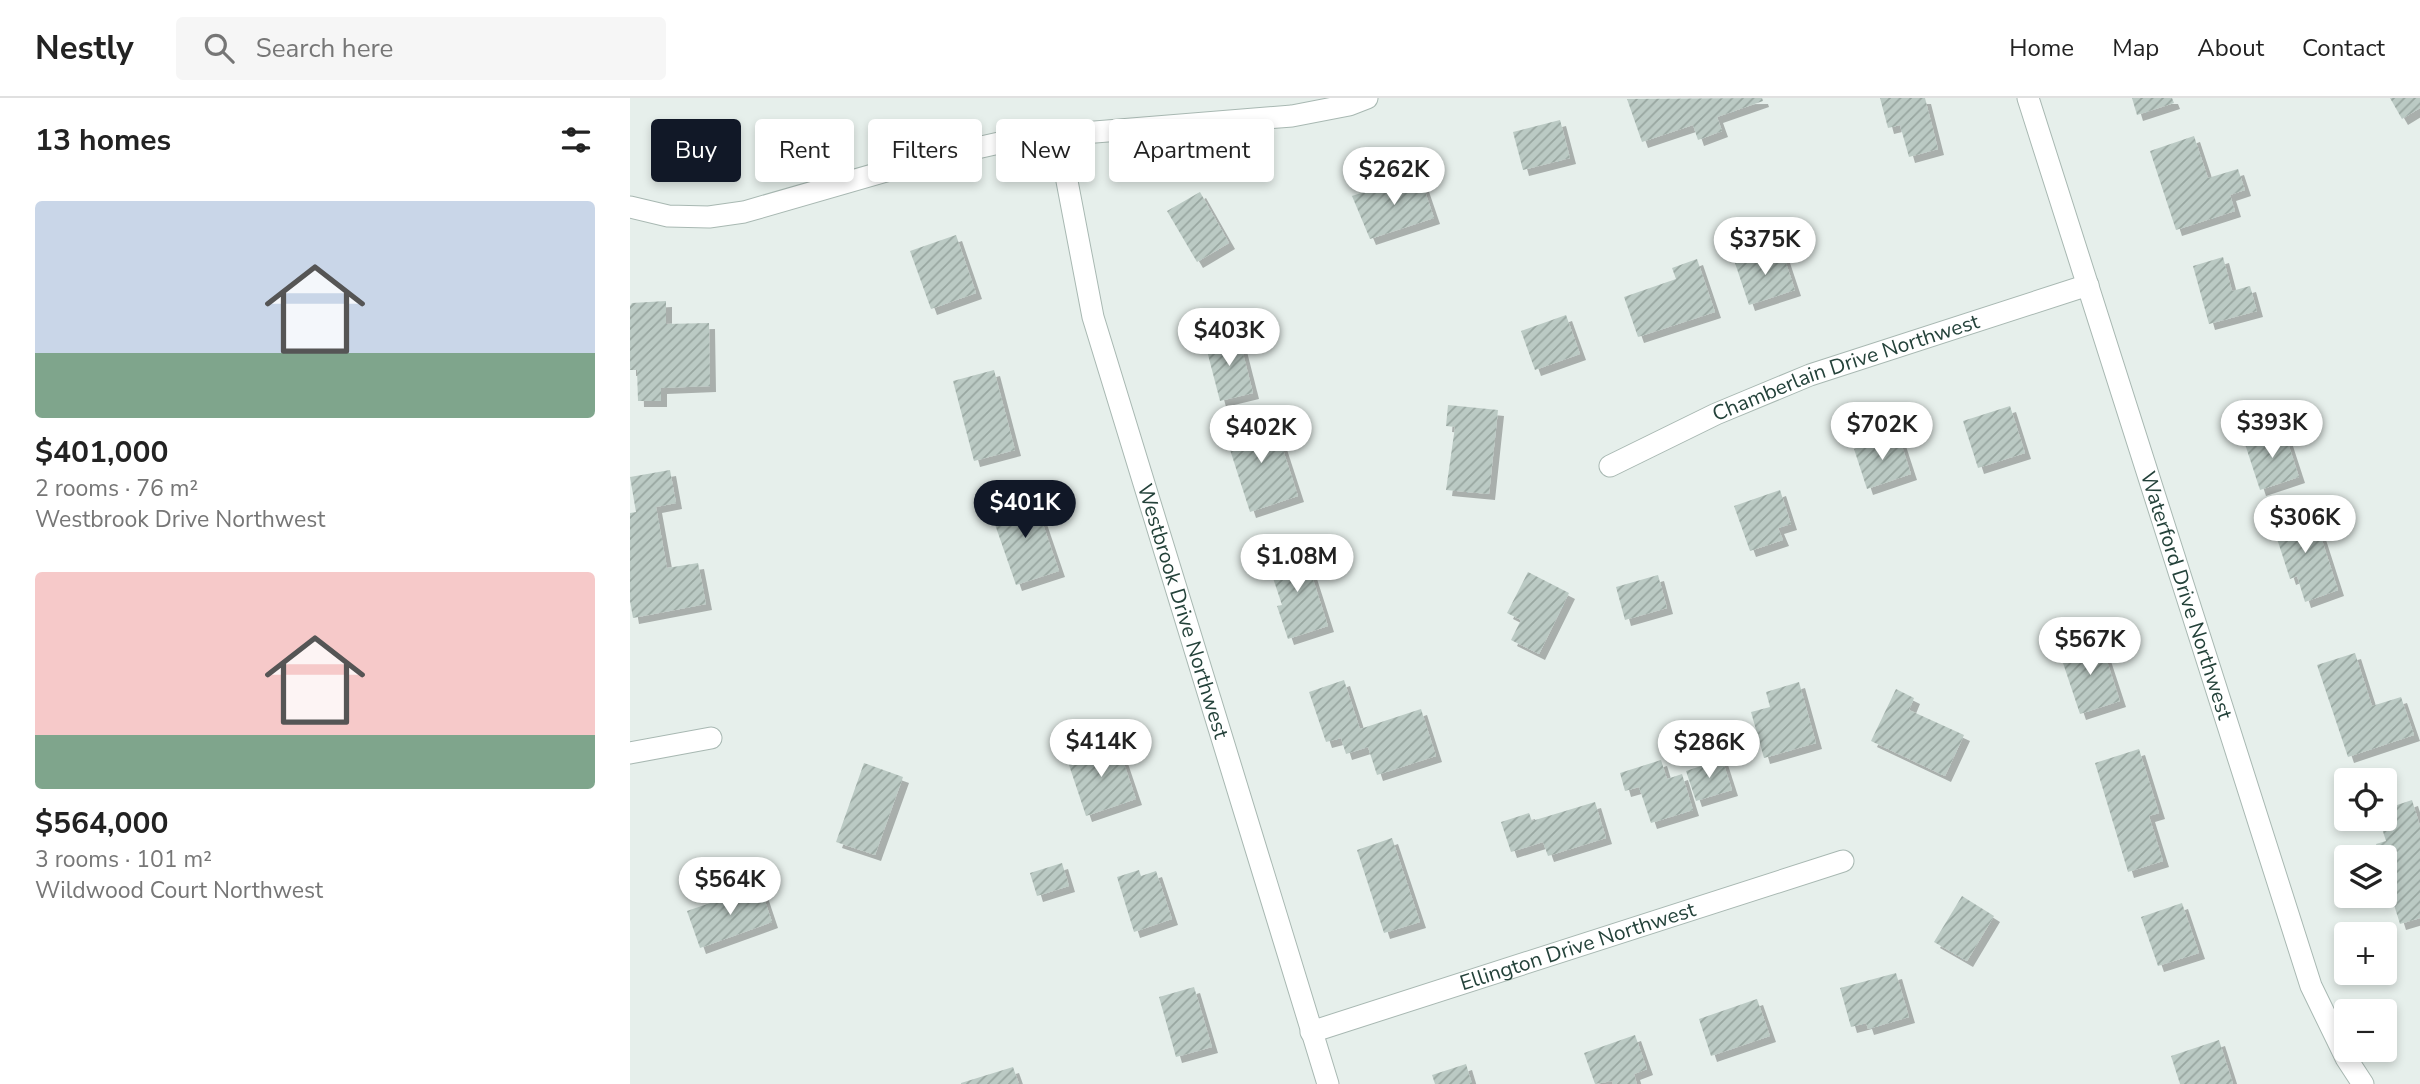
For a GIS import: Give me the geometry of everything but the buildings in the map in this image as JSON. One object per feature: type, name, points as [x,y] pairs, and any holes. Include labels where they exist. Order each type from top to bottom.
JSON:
[{"type":"street","points":[[1095,131],[1292,116],[1349,105],[1367,98]]},
{"type":"street","name":"Waterford Drive Northwest","points":[[2028,98],[2311,986],[2346,1058],[2363,1084]]},
{"type":"street","points":[[630,208],[709,217],[744,212],[928,159],[996,144]]},
{"type":"street","name":"Westbrook Drive Northwest","points":[[1067,182],[1093,317],[1328,1084]]},
{"type":"street","name":"Chamberlain Drive Northwest","points":[[1610,466],[1716,414],[1810,375],[2088,285]]},
{"type":"street","points":[[630,753],[711,738]]},
{"type":"street","name":"Ellington Drive Northwest","points":[[1311,1032],[1843,861]]}]
